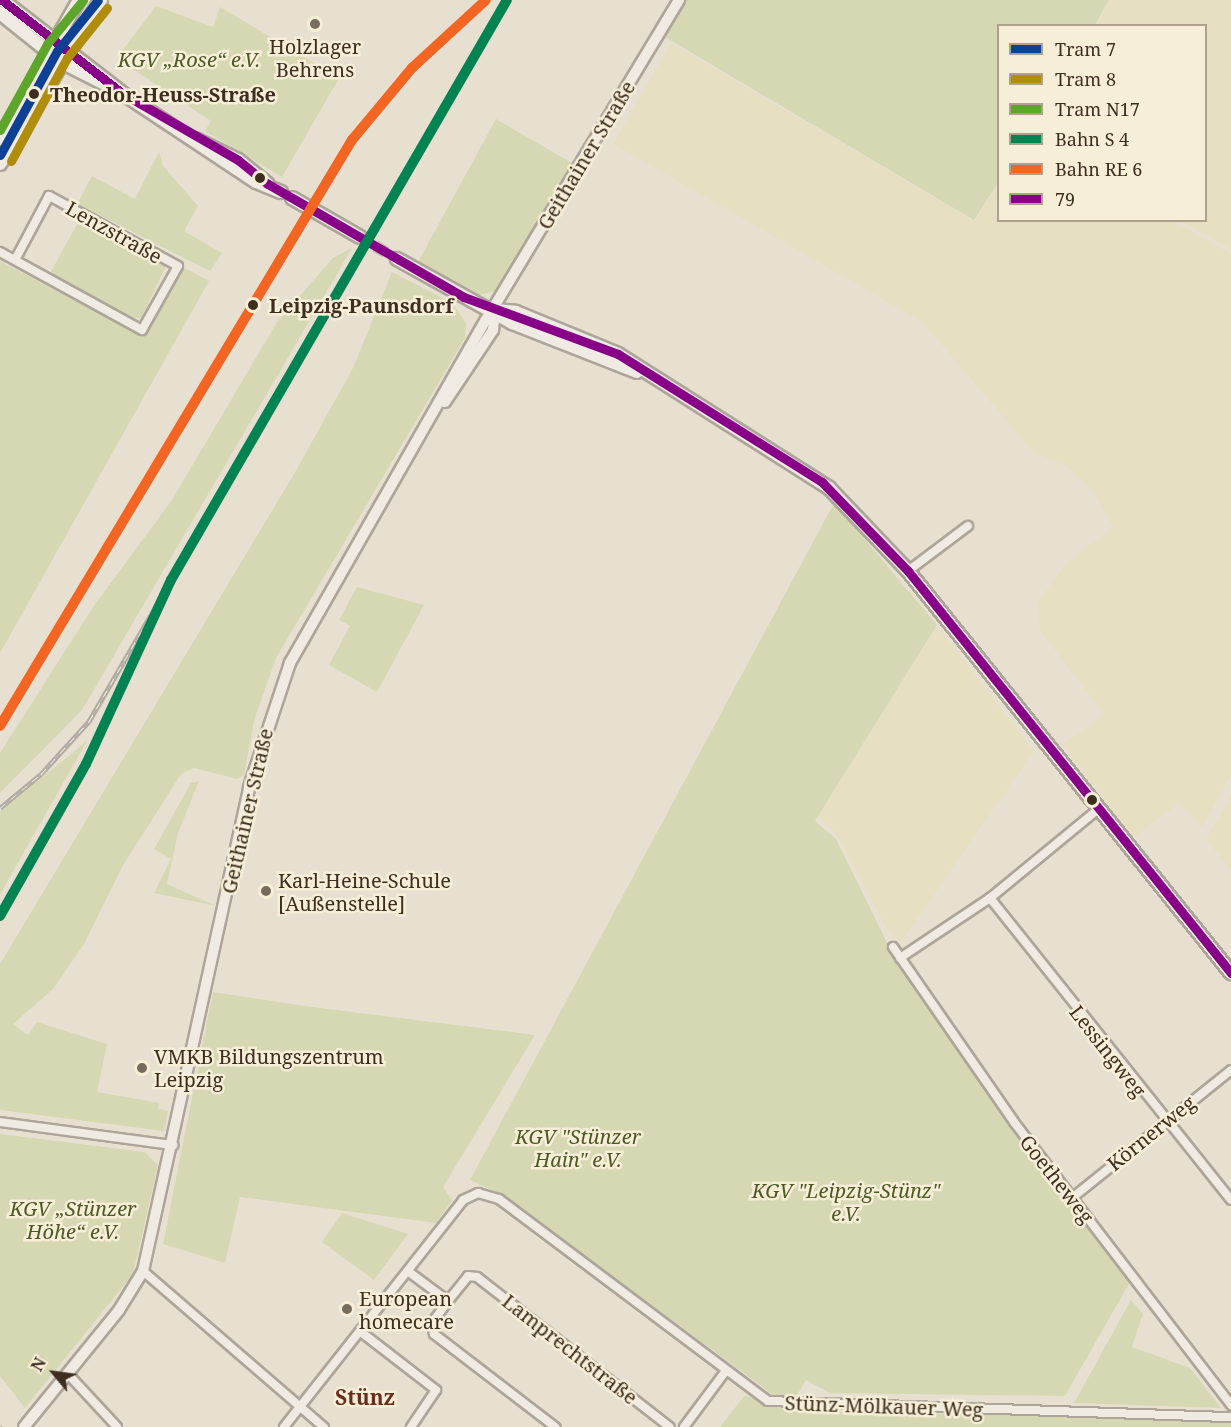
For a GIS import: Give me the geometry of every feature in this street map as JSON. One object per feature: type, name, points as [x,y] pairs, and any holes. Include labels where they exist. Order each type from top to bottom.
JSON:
[{"type":"main road","points":[[2,0],[122,93]]},
{"type":"main road","points":[[0,140],[47,52],[79,0]]},
{"type":"main road","points":[[0,164],[68,49],[101,0]]},
{"type":"main road","points":[[0,14],[61,62],[122,93],[195,139],[230,155],[268,184],[360,237]]},
{"type":"main road","points":[[397,259],[495,310],[512,323],[663,383],[822,482],[908,571],[1097,810],[1231,973]]},
{"type":"street","name":"Geithainer Straße","points":[[24,1427],[68,1374],[143,1271],[173,1145],[247,796],[276,698],[315,613],[438,409],[462,382],[493,330],[495,310],[679,0]]},
{"type":"street","name":"Lenzstraße","points":[[0,252],[142,330],[178,266],[49,196],[15,260]]},
{"type":"street","points":[[908,571],[968,526]]},
{"type":"street","points":[[900,958],[990,898],[1097,810]]},
{"type":"street","name":"Lessingweg","points":[[990,898],[1231,1200]]},
{"type":"street","name":"Goetheweg","points":[[893,947],[1072,1198],[1231,1405]]},
{"type":"street","name":"Körnerweg","points":[[1072,1198],[1166,1119],[1231,1070]]},
{"type":"street","points":[[0,1122],[173,1145]]},
{"type":"street","name":"Stünz-Mölkauer Weg","points":[[409,1272],[463,1200],[478,1193],[499,1199],[759,1397],[790,1404],[1231,1417]]},
{"type":"street","points":[[143,1271],[324,1427]]},
{"type":"street","points":[[284,1427],[409,1272],[448,1301],[430,1329],[555,1427]]},
{"type":"street","name":"Lamprechtstraße","points":[[448,1301],[468,1276],[477,1277],[670,1427]]},
{"type":"street","points":[[361,1332],[436,1390],[411,1427]]},
{"type":"street","points":[[684,1427],[725,1372]]},
{"type":"street","points":[[68,1374],[117,1427]]},
{"type":"shaded area","points":[[1110,0],[1231,0],[1231,249],[1182,222],[1207,222],[1207,24],[1097,24]]},
{"type":"shaded area","points":[[671,43],[975,221],[997,187],[997,222],[1176,222],[1231,254],[1231,775],[1202,827],[1179,803],[1134,837],[1062,745],[1104,714],[1040,631],[1038,602],[1068,561],[1113,527],[1092,490],[1066,466],[1034,453],[922,322],[613,144]]},
{"type":"shaded area","points":[[937,626],[1034,751],[902,941],[889,933],[837,835],[819,816]]},
{"type":"shaded area","points":[[1231,796],[1231,871],[1206,839]]},
{"type":"green space","points":[[687,0],[1109,0],[1096,24],[997,24],[997,185],[974,220],[665,37]]},
{"type":"green space","name":"KGV „Rose“ e.V.","points":[[156,6],[213,27],[220,7],[339,78],[282,177],[205,131],[211,121],[127,65],[122,51]]},
{"type":"green space","points":[[496,119],[577,166],[503,289],[480,295],[418,262]]},
{"type":"green space","points":[[159,152],[163,166],[198,206],[184,231],[222,253],[210,271],[77,204],[92,176],[135,199]]},
{"type":"green space","points":[[80,219],[166,266],[141,318],[131,318],[49,275]]},
{"type":"green space","points":[[352,248],[82,710],[0,793],[0,753],[93,607],[172,500],[277,322],[333,258]]},
{"type":"green space","points":[[0,261],[142,336],[181,266],[209,281],[0,653]]},
{"type":"green space","points":[[392,272],[452,303],[466,323],[465,338],[276,658],[254,721],[244,775],[237,779],[194,768],[181,774],[122,867],[84,944],[53,989],[13,1024],[28,1035],[37,1022],[107,1044],[97,1092],[159,1103],[158,1109],[168,1111],[164,1131],[0,1110],[0,964],[294,474],[353,368]]},
{"type":"green space","points":[[834,503],[937,625],[815,821],[836,839],[897,963],[1009,1124],[1131,1280],[1065,1396],[830,1393],[806,1380],[794,1400],[772,1394],[502,1195],[470,1180]]},
{"type":"green space","points":[[357,587],[424,605],[377,692],[329,665],[350,626],[339,620]]},
{"type":"green space","points":[[87,741],[11,875],[0,895],[0,812]]},
{"type":"green space","points":[[199,781],[178,833],[167,884],[216,906],[154,893],[171,859],[154,849],[191,783]]},
{"type":"green space","points":[[213,992],[535,1035],[443,1187],[452,1200],[436,1223],[240,1197],[225,1263],[163,1244]]},
{"type":"green space","name":"KGV „Stünzer Höhe“ e.V.","points":[[0,1134],[144,1152],[158,1165],[133,1274],[25,1408],[0,1376]]},
{"type":"green space","points":[[342,1213],[408,1234],[374,1280],[322,1242]]},
{"type":"green space","points":[[1131,1300],[1143,1314],[1132,1347],[1190,1368],[1221,1408],[1074,1403]]},
{"type":"green space","points":[[745,1395],[790,1411],[1231,1419],[1231,1427],[720,1427]]},
{"type":"tunnel","points":[[360,237],[397,259]]},
{"type":"railway","points":[[0,808],[41,774],[89,721],[171,580]]},
{"type":"tram line","name":"N17","points":[[0,130],[47,44],[83,0]]},
{"type":"tram line","name":"7","points":[[0,155],[57,51],[98,0]]},
{"type":"tram line","name":"8","points":[[11,161],[67,58],[107,8]]},
{"type":"transit line","name":"79","points":[[2,0],[122,93],[238,160],[268,184],[464,297],[618,354],[822,482],[908,571],[1231,973]]},
{"type":"transit line","points":[[0,726],[352,140],[412,68],[486,0]]},
{"type":"transit line","points":[[0,916],[86,764],[171,580],[507,0]]},
{"type":"place","name":"Holzlager Behrens","points":[[315,24]]},
{"type":"place","name":"Theodor-Heuss-Straße","points":[[34,94]]},
{"type":"place","name":"Leipzig-Paunsdorf","points":[[253,305]]},
{"type":"place","name":"Karl-Heine-Schule [Außenstelle]","points":[[266,891]]},
{"type":"place","name":"VMKB Bildungszentrum Leipzig","points":[[142,1068]]},
{"type":"place","name":"European homecare","points":[[347,1309]]},
{"type":"district","name":"Stünz","points":[[365,1397]]},
{"type":"park label","name":"KGV \"Stünzer Hain\" e.V.","points":[[578,1148]]},
{"type":"park label","name":"KGV \"Leipzig-Stünz\" e.V.","points":[[846,1202]]}]
